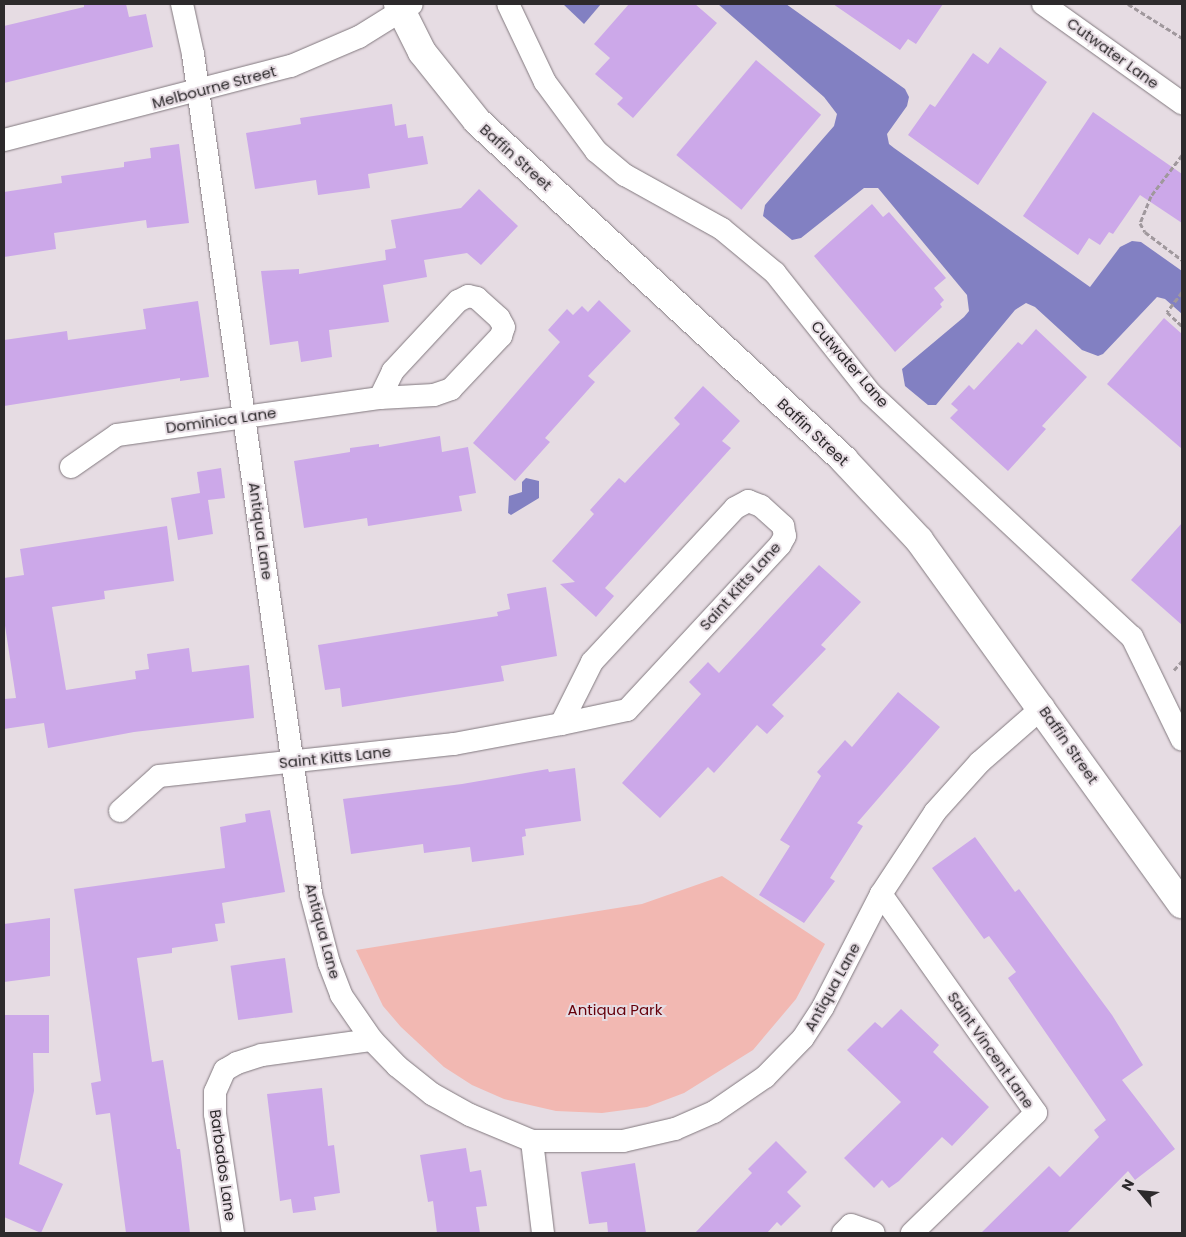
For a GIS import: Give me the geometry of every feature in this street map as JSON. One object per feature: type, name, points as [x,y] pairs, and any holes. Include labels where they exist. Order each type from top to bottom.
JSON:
[{"type":"street","name":"Antiqua Lane","points":[[182,4],[198,92],[295,761],[311,894],[329,963],[341,995],[372,1040],[397,1066],[432,1094],[470,1115],[532,1140],[623,1141],[675,1129],[740,1097],[786,1058],[814,1023],[881,894],[935,812],[964,778],[1043,707]]},
{"type":"street","name":"Cutwater Lane","points":[[508,4],[545,82],[596,151],[625,175],[722,229],[775,273],[870,393],[1132,636],[1182,740]]},
{"type":"street","name":"Cutwater Lane","points":[[1043,4],[1182,103]]},
{"type":"street","name":"Melbourne Street","points":[[4,140],[198,92],[290,66],[359,37],[404,6]]},
{"type":"street","name":"Baffin Street","points":[[404,6],[422,52],[477,121],[836,453],[919,540],[1043,707],[1182,904]]},
{"type":"street","name":"Dominica Lane","points":[[71,467],[117,435],[380,398],[434,395],[451,389],[502,336],[504,327],[499,318],[477,298],[468,296],[458,301],[393,371],[380,398]]},
{"type":"street","name":"Saint Kitts Lane","points":[[120,811],[159,776],[454,744],[561,724],[627,710],[780,545],[785,536],[783,526],[761,506],[748,501],[735,508],[592,662],[561,724]]},
{"type":"street","name":"Saint Vincent Lane","points":[[881,894],[1036,1113],[912,1233]]},
{"type":"street","name":"Barbados Lane","points":[[233,1233],[215,1114],[215,1092],[226,1070],[237,1063],[262,1055],[372,1040]]},
{"type":"street","points":[[532,1140],[543,1233]]},
{"type":"street","points":[[843,1233],[851,1225],[874,1233]]},
{"type":"path","points":[[1128,4],[1182,38]]},
{"type":"path","points":[[1182,155],[1151,196],[1140,224],[1145,232],[1182,260]]},
{"type":"path","points":[[1182,292],[1167,312],[1182,326]]},
{"type":"green space","name":"Antiqua Park","points":[[722,876],[825,944],[796,999],[753,1050],[684,1093],[647,1107],[602,1113],[556,1111],[504,1099],[472,1085],[444,1067],[401,1027],[383,1006],[356,950],[642,904]]},
{"type":"shaded area","points":[[563,4],[601,4],[584,24]]},
{"type":"shaded area","points":[[718,4],[786,4],[905,89],[909,97],[907,106],[887,134],[889,144],[894,148],[1090,287],[1120,247],[1132,241],[1141,242],[1182,271],[1182,314],[1165,299],[1157,297],[1103,354],[1098,356],[1082,350],[1035,307],[1026,303],[1015,310],[936,405],[928,405],[905,386],[902,369],[964,317],[969,311],[967,295],[878,188],[864,188],[801,238],[792,240],[763,216],[765,205],[834,126],[837,114],[824,97]]},
{"type":"shaded area","points":[[526,478],[539,481],[539,498],[511,515],[508,513],[509,496],[522,492],[522,482]]},
{"type":"building","points":[[84,4],[126,4],[129,17],[146,14],[153,47],[4,83],[4,26],[84,7]]},
{"type":"building","points":[[629,4],[695,4],[717,23],[633,118],[617,104],[623,98],[595,74],[610,58],[594,44]]},
{"type":"building","points":[[833,4],[943,4],[916,44],[908,39],[900,50]]},
{"type":"building","points":[[1000,47],[1047,82],[978,185],[908,135],[930,104],[935,107],[973,53],[988,64]]},
{"type":"building","points":[[756,60],[821,115],[741,210],[676,155]]},
{"type":"building","points":[[392,104],[395,126],[406,124],[408,138],[423,136],[428,164],[368,174],[370,188],[318,195],[316,180],[255,189],[246,133],[301,124],[300,118]]},
{"type":"building","points":[[1093,112],[1182,174],[1182,223],[1140,195],[1113,234],[1109,232],[1100,245],[1089,238],[1078,255],[1023,216]]},
{"type":"building","points":[[179,144],[189,223],[147,228],[146,220],[54,233],[56,249],[4,257],[4,192],[62,183],[61,176],[124,167],[124,162],[151,158],[150,148]]},
{"type":"building","points":[[479,189],[518,226],[481,265],[467,253],[424,260],[427,277],[383,285],[389,322],[329,330],[332,357],[301,362],[298,341],[270,345],[261,271],[299,269],[299,274],[386,260],[385,250],[396,248],[391,220],[461,208]]},
{"type":"building","points":[[872,204],[883,217],[889,212],[946,278],[934,288],[944,300],[940,304],[942,307],[895,352],[814,256]]},
{"type":"building","points":[[599,300],[631,331],[588,376],[595,382],[545,438],[550,442],[515,481],[473,443],[560,342],[548,330],[567,309],[573,315],[582,306],[588,312]]},
{"type":"building","points":[[198,301],[209,377],[180,381],[180,378],[4,406],[4,340],[67,331],[68,340],[146,329],[143,309]]},
{"type":"building","points":[[1164,318],[1182,334],[1182,449],[1107,384]]},
{"type":"building","points":[[1036,329],[1087,377],[1042,426],[1046,429],[1008,471],[950,418],[958,410],[951,404],[969,385],[974,390],[1018,342],[1022,345]]},
{"type":"building","points":[[703,386],[740,421],[722,441],[731,448],[605,588],[614,596],[596,617],[560,584],[575,582],[552,561],[594,514],[590,510],[619,478],[625,483],[680,424],[674,418]]},
{"type":"building","points":[[440,436],[442,452],[468,447],[476,493],[459,496],[462,511],[368,526],[367,518],[304,528],[294,461],[350,452],[350,448],[379,444],[379,447]]},
{"type":"building","points":[[221,468],[225,498],[208,500],[213,534],[178,540],[171,498],[200,493],[197,472]]},
{"type":"building","points":[[1182,523],[1182,625],[1131,580]]},
{"type":"building","points":[[167,526],[174,581],[104,591],[105,599],[52,607],[66,690],[136,679],[135,671],[149,669],[147,654],[189,648],[192,672],[249,665],[254,718],[134,732],[48,748],[44,723],[4,729],[4,699],[16,698],[4,619],[4,578],[24,575],[20,549]]},
{"type":"building","points":[[819,565],[861,602],[821,645],[826,649],[772,705],[784,716],[767,734],[757,725],[714,773],[708,767],[660,818],[622,783],[701,694],[689,682],[708,662],[719,673]]},
{"type":"building","points":[[546,587],[557,656],[501,666],[504,681],[342,707],[340,688],[325,690],[318,645],[498,616],[497,612],[510,609],[507,594]]},
{"type":"building","points":[[898,692],[940,727],[857,823],[863,826],[830,878],[835,881],[804,923],[759,895],[790,846],[780,840],[821,776],[817,772],[845,740],[852,747]]},
{"type":"building","points":[[575,768],[581,821],[525,829],[526,836],[522,837],[524,855],[472,862],[470,847],[424,853],[423,844],[351,854],[343,799],[462,784],[548,769],[549,772]]},
{"type":"building","points":[[270,810],[285,892],[222,903],[225,923],[215,924],[218,941],[172,948],[172,953],[137,958],[152,1062],[163,1060],[177,1149],[180,1149],[190,1233],[126,1233],[110,1113],[96,1115],[91,1083],[101,1081],[74,889],[225,868],[220,827],[246,822],[245,814]]},
{"type":"building","points":[[975,837],[1015,892],[1019,889],[1112,1015],[1143,1065],[1122,1080],[1175,1149],[1135,1180],[1128,1171],[1067,1233],[981,1233],[1049,1166],[1060,1177],[1099,1137],[1094,1130],[1106,1120],[1008,978],[1016,972],[989,936],[984,939],[932,868]]},
{"type":"building","points":[[50,918],[50,976],[4,982],[4,924]]},
{"type":"building","points":[[285,958],[293,1012],[238,1020],[231,966]]},
{"type":"building","points":[[901,1009],[939,1045],[933,1052],[989,1107],[952,1146],[942,1137],[899,1181],[889,1188],[882,1180],[874,1188],[844,1158],[901,1102],[847,1050],[875,1022],[882,1028]]},
{"type":"building","points":[[4,1015],[49,1015],[49,1053],[33,1053],[34,1091],[19,1164],[63,1184],[41,1233],[4,1217]]},
{"type":"building","points":[[322,1088],[328,1146],[334,1145],[340,1193],[314,1197],[316,1210],[293,1213],[291,1199],[280,1201],[267,1094]]},
{"type":"building","points":[[776,1141],[807,1172],[787,1192],[801,1206],[781,1226],[777,1222],[767,1233],[695,1233],[752,1173],[748,1169]]},
{"type":"building","points":[[466,1148],[470,1172],[481,1170],[487,1206],[476,1207],[480,1233],[437,1233],[433,1201],[428,1202],[420,1155]]},
{"type":"building","points":[[635,1163],[646,1233],[608,1233],[607,1222],[589,1224],[581,1172]]}]
